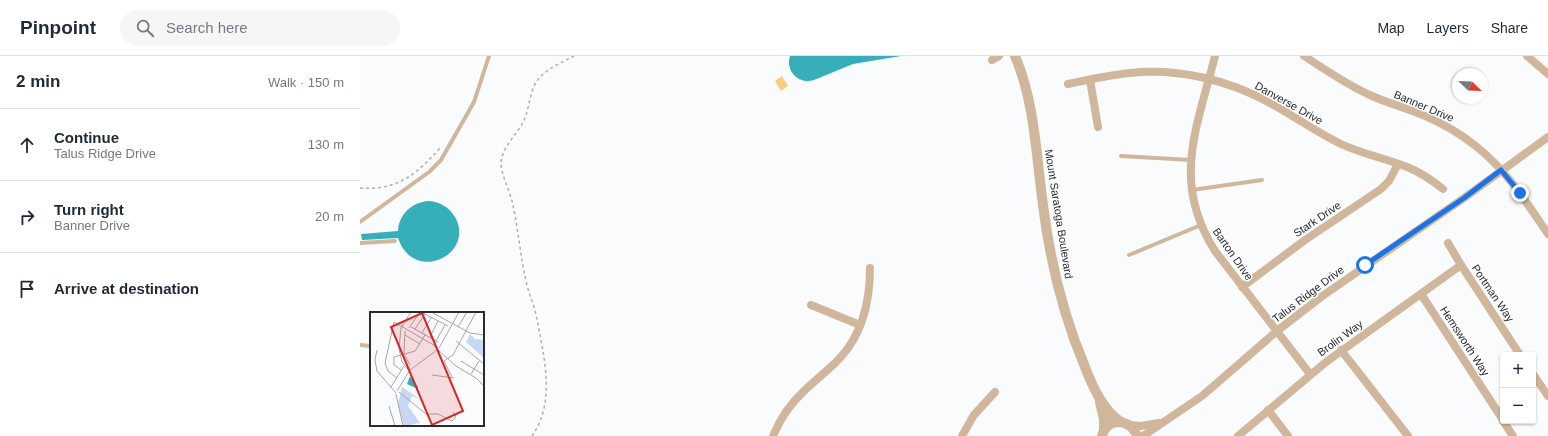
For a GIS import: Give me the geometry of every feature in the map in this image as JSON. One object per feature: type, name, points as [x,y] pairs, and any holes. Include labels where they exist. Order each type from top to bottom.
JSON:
[{"type":"street","name":"Mount Saratoga Boulevard","points":[[1015,56],[1025,84],[1032,113],[1043,207],[1059,290],[1079,354],[1098,394],[1110,412],[1126,423],[1137,436]]},
{"type":"street","name":"Barton Drive","points":[[1215,56],[1191,160],[1192,190],[1195,208],[1201,225],[1215,251],[1310,374]]},
{"type":"street","name":"Banner Drive","points":[[1304,56],[1328,73],[1353,87],[1390,103],[1424,115],[1446,126],[1478,148],[1501,170],[1520,193],[1548,234]]},
{"type":"street","points":[[1527,56],[1548,74]]},
{"type":"street","name":"Danverse Drive","points":[[1068,84],[1116,75],[1146,72],[1178,73],[1209,79],[1235,87],[1260,98],[1320,133],[1344,145],[1415,171],[1443,188]]},
{"type":"street","points":[[1090,80],[1098,127]]},
{"type":"street","name":"Talus Ridge Drive","points":[[1143,436],[1202,396],[1277,331],[1343,281],[1464,198],[1548,137]]},
{"type":"street","name":"Stark Drive","points":[[1242,287],[1305,240],[1381,188],[1389,181],[1398,164]]},
{"type":"street","name":"Portman Way","points":[[1448,243],[1518,352]]},
{"type":"street","name":"Brolin Way","points":[[1238,436],[1310,374],[1461,265]]},
{"type":"street","points":[[773,436],[782,417],[796,399],[839,360],[852,343],[860,325],[868,297],[870,268]]},
{"type":"street","name":"Hemsworth Way","points":[[1421,294],[1500,416]]},
{"type":"street","points":[[811,305],[860,325]]},
{"type":"street","points":[[1342,350],[1408,436]]},
{"type":"street","points":[[1536,378],[1548,396]]},
{"type":"street","points":[[962,436],[974,415],[995,392]]},
{"type":"street","name":"Mount Saratoga Boulevard","points":[[1098,394],[1104,419],[1103,433]]},
{"type":"street","points":[[1268,410],[1288,436]]},
{"type":"street","name":"Talus Ridge Drive","points":[[1126,423],[1148,426],[1166,421]]},
{"type":"street","points":[[1103,433],[1113,423],[1126,423]]},
{"type":"street","name":"Hemsworth Way","points":[[1505,424],[1513,436]]},
{"type":"lane","points":[[360,222],[429,172],[441,160],[472,105],[489,56]]},
{"type":"lane","points":[[1121,156],[1191,160]]},
{"type":"lane","points":[[1192,190],[1262,180]]},
{"type":"lane","points":[[1129,255],[1201,225]]},
{"type":"lane","points":[[360,244],[395,241]]},
{"type":"lane","points":[[360,345],[370,346]]},
{"type":"path","points":[[532,436],[544,407],[546,370],[536,317],[522,258],[516,218],[501,162],[506,148],[523,122],[528,111],[532,90],[537,79],[549,69],[574,56]]},
{"type":"path","points":[[360,188],[380,188],[400,182],[422,167],[441,146]]},
{"type":"water","points":[[790,56],[901,56],[853,64],[808,81],[798,79],[791,72],[789,62]]},
{"type":"water","points":[[429,201],[440,204],[450,210],[455,217],[459,230],[457,242],[450,252],[440,259],[429,262],[417,260],[406,252],[398,238],[362,240],[361,234],[398,231],[401,219],[412,206]]},
{"type":"building","points":[[782,76],[788,86],[781,91],[775,81]]},
{"type":"route","points":[[1365,265],[1464,198],[1501,170],[1511,180],[1520,193]]}]
